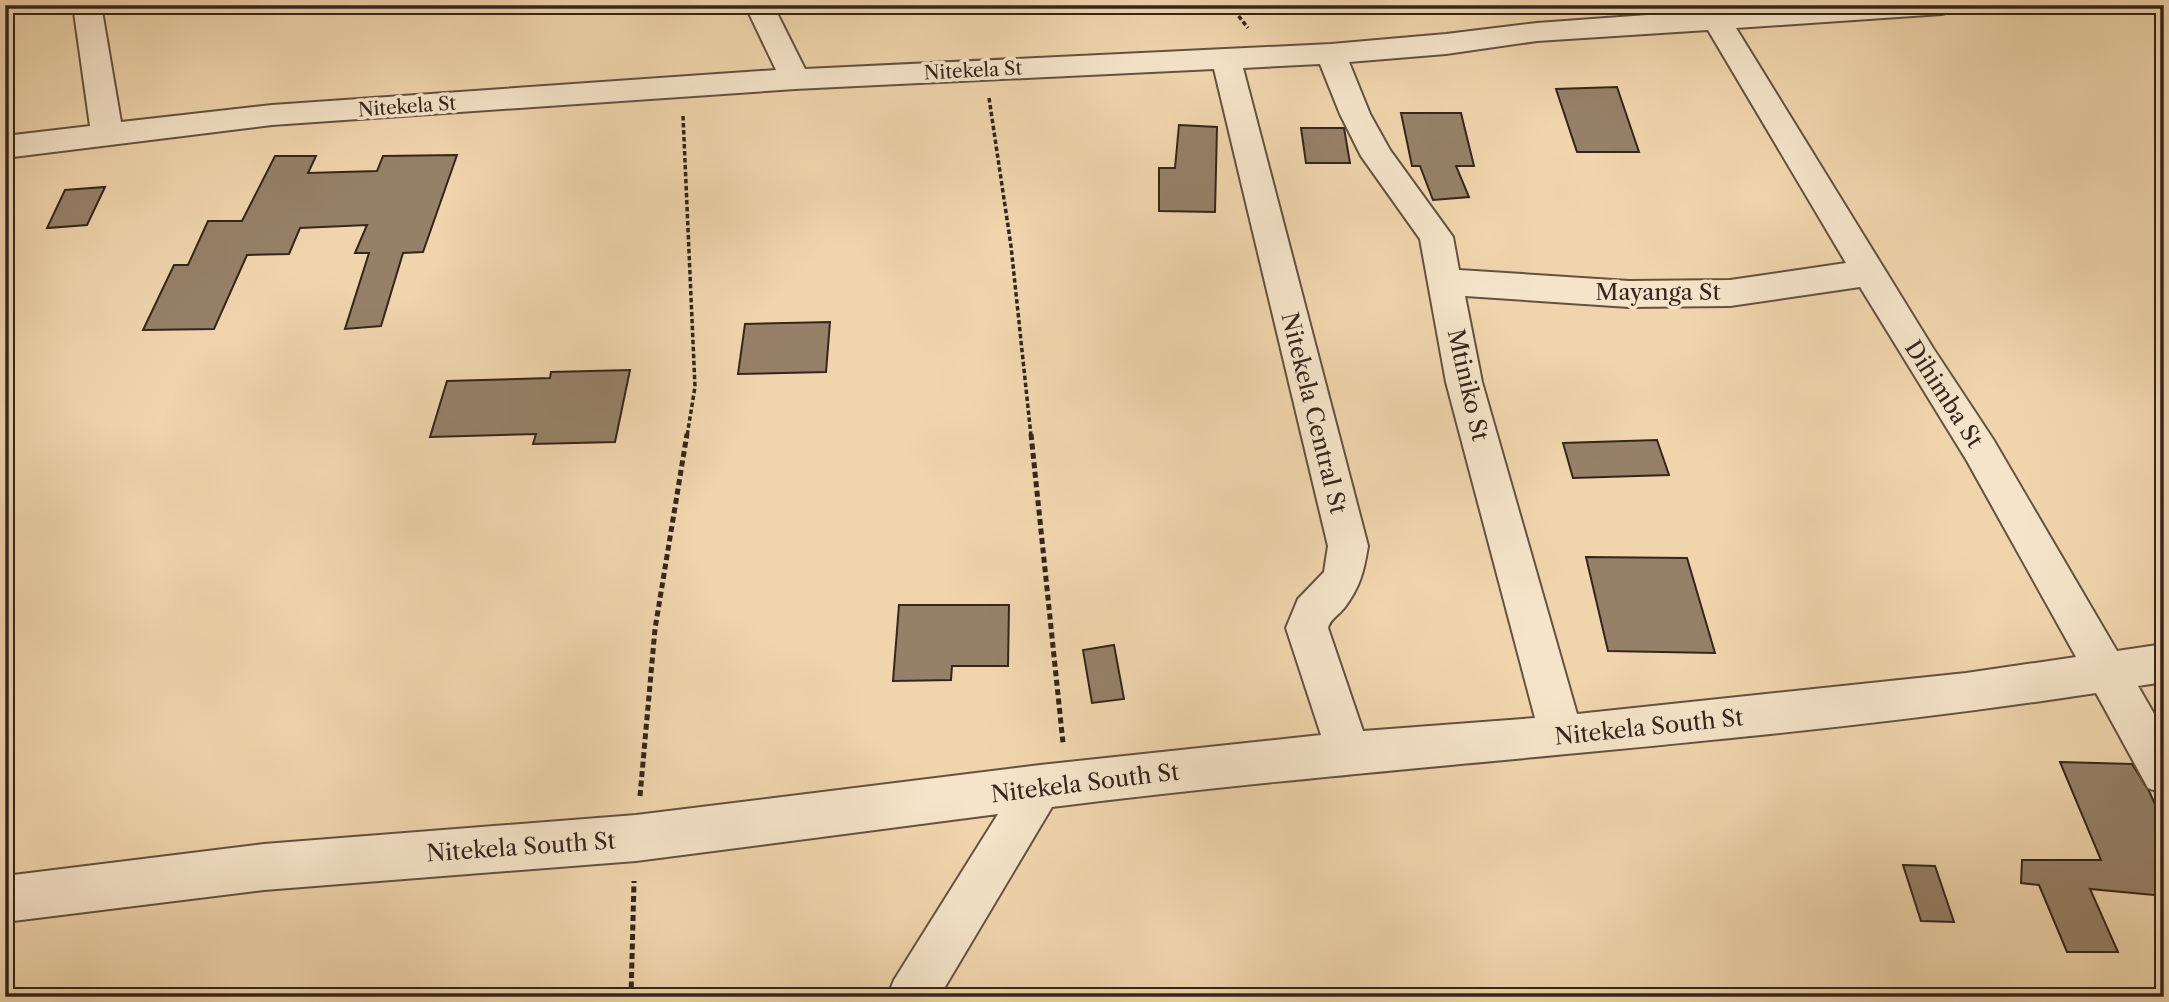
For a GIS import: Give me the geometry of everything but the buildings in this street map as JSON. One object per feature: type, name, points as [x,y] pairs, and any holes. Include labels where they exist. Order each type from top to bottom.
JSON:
[{"type":"street","points":[[87,5],[107,135]]},
{"type":"street","points":[[759,5],[795,79]]},
{"type":"street","points":[[1550,5],[1621,27]]},
{"type":"street","name":"Nitekela St","points":[[5,147],[272,116],[795,79],[1331,54],[1446,44],[1537,32],[1942,5]]},
{"type":"street","name":"Dihimba St","points":[[1716,19],[1868,273],[1980,450],[2164,773]]},
{"type":"street","name":"Mtiniko St","points":[[1331,54],[1355,114],[1377,156],[1436,237],[1464,382],[1562,736]]},
{"type":"street","name":"Nitekela Central St","points":[[1226,59],[1348,546],[1343,578],[1328,598],[1312,612],[1307,628],[1349,753]]},
{"type":"street","name":"Mayanga St","points":[[1446,282],[1629,294],[1730,293],[1868,273]]},
{"type":"street","name":"Nitekela South St","points":[[5,899],[264,867],[635,838],[1054,785],[1349,753],[1562,736],[1966,693],[2164,663]]},
{"type":"street","points":[[911,997],[1054,785]]},
{"type":"path","points":[[985,69],[1014,273],[1054,785]]},
{"type":"path","points":[[631,997],[635,838],[656,629],[695,387],[683,87]]}]
